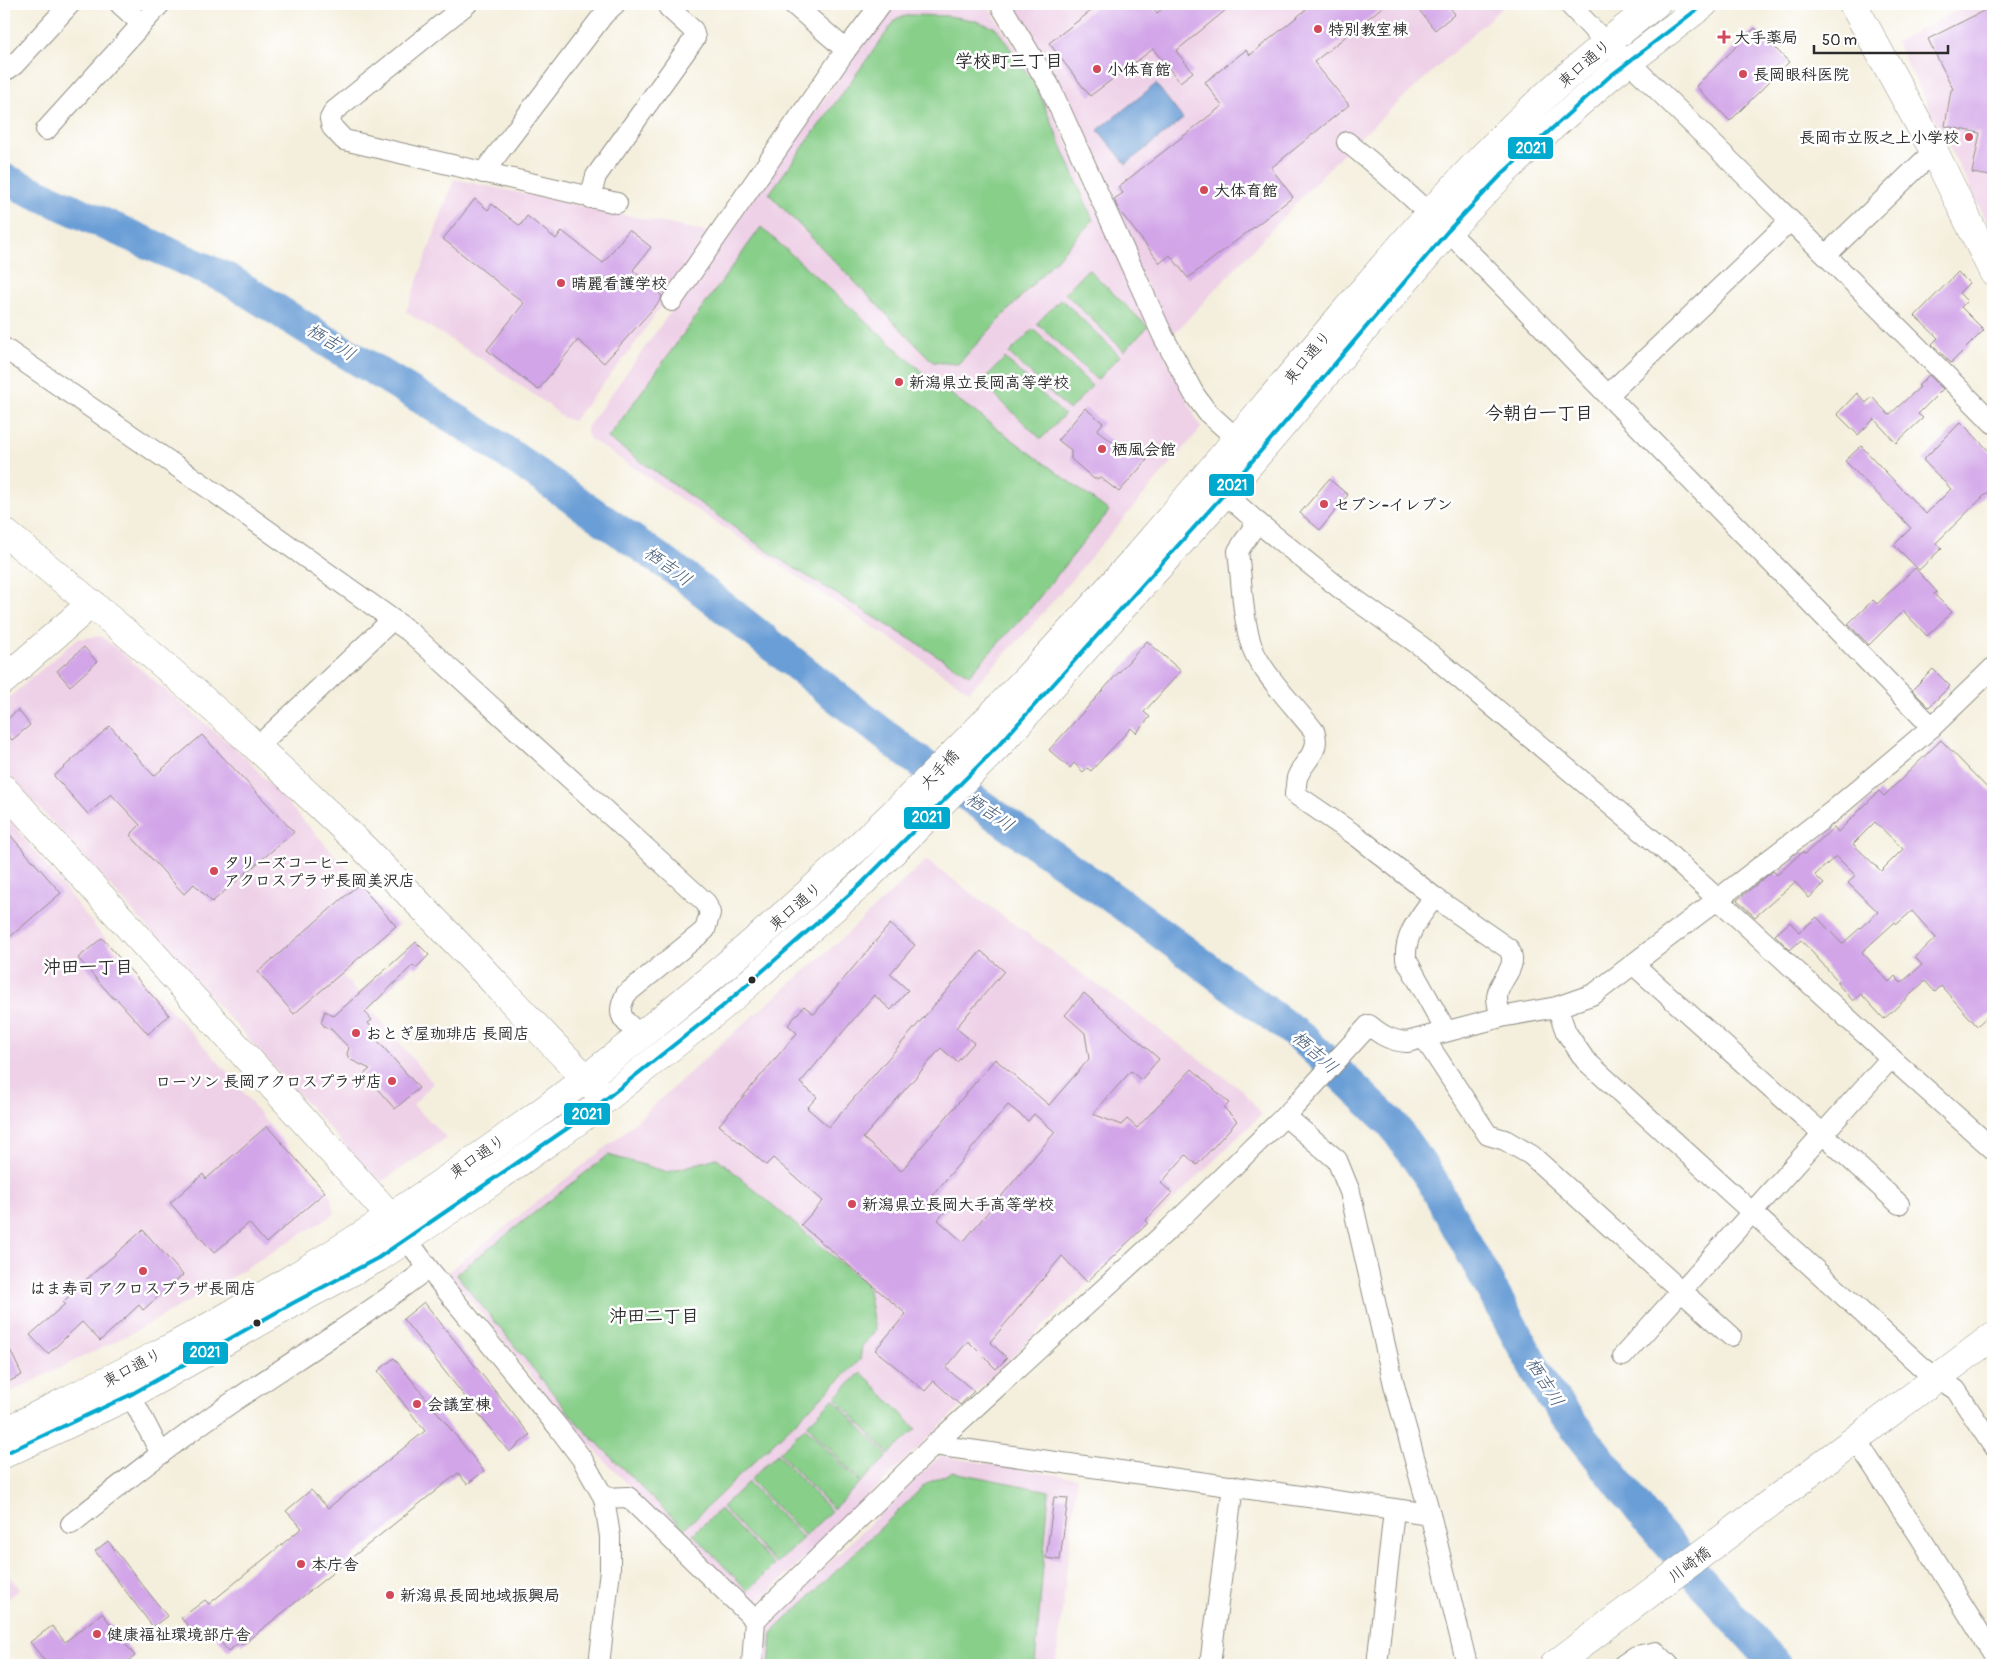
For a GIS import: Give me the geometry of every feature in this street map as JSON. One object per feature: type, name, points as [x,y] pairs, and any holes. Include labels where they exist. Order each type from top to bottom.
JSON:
[{"type":"street","points":[[4,70],[14,65],[70,4]]},
{"type":"street","points":[[120,4],[142,24]]},
{"type":"street","points":[[46,130],[160,4]]},
{"type":"street","points":[[467,4],[334,111],[330,119],[332,127],[344,140],[617,203]]},
{"type":"street","points":[[590,198],[596,176],[695,38],[694,30],[669,8],[668,4]]},
{"type":"street","points":[[793,4],[846,50]]},
{"type":"street","points":[[672,301],[846,50],[881,4]]},
{"type":"street","points":[[1000,4],[1049,85],[1159,327],[1194,394],[1207,412],[1236,439]]},
{"type":"street","points":[[1569,4],[1606,43],[1628,61],[1790,221],[1827,254],[1993,422]]},
{"type":"street","name":"東口通り","points":[[987,738],[1041,663],[1215,485],[1438,223],[1530,109],[1606,43],[1656,4]]},
{"type":"street","name":"東口通り","points":[[1215,485],[1236,439],[1438,223],[1504,172],[1552,126],[1628,61],[1704,4]]},
{"type":"street","points":[[1853,4],[1934,151],[1993,272]]},
{"type":"street","points":[[483,172],[604,7]]},
{"type":"street","points":[[1348,142],[1384,172],[1506,289],[1932,727]]},
{"type":"street","points":[[1827,254],[1934,151]]},
{"type":"street","points":[[1608,395],[1790,221]]},
{"type":"street","points":[[4,348],[222,498],[410,632],[706,903],[710,913],[705,930],[626,994],[620,1006],[621,1016],[641,1036]]},
{"type":"street","points":[[1215,485],[1257,522],[1272,532],[1342,590],[1422,647],[1661,846],[1891,1058],[1993,1149]]},
{"type":"street","points":[[1257,522],[1238,551],[1246,618],[1252,647],[1265,669],[1314,731],[1317,739],[1314,751],[1297,777],[1295,794],[1358,838],[1434,897],[1509,949],[1513,956],[1512,964],[1497,996],[1501,1017]]},
{"type":"street","points":[[4,532],[92,603],[257,747],[340,824],[431,914],[607,1099]]},
{"type":"street","points":[[4,680],[92,603]]},
{"type":"street","points":[[257,747],[392,620]]},
{"type":"street","points":[[752,1665],[755,1620],[934,1444],[1169,1229],[1289,1112],[1369,1025],[1382,1035],[1395,1041],[1406,1042],[1501,1017],[1557,1007],[1594,994],[1834,810],[1932,727],[1993,668]]},
{"type":"street","name":"大手橋","points":[[911,816],[987,738]]},
{"type":"street","points":[[4,789],[390,1216],[428,1268],[582,1459],[604,1498],[610,1536],[610,1570],[599,1665]]},
{"type":"street","name":"東口通り","points":[[4,1454],[125,1384],[237,1311],[390,1216],[586,1079],[641,1036],[787,914],[911,816]]},
{"type":"street","name":"東口通り","points":[[4,1432],[125,1384],[293,1303],[378,1258],[408,1239],[519,1163],[607,1099],[695,1029],[786,952],[861,884],[911,816]]},
{"type":"street","points":[[1434,897],[1416,924],[1405,947],[1406,959],[1446,1032]]},
{"type":"street","points":[[1634,965],[1899,1204]]},
{"type":"street","points":[[1557,1007],[1566,1032],[1586,1060],[1923,1368],[1956,1390],[1993,1446]]},
{"type":"street","points":[[1424,1038],[1488,1135],[1506,1140],[1531,1155],[1731,1336]]},
{"type":"street","points":[[1623,1356],[1891,1058]]},
{"type":"street","points":[[1289,1112],[1337,1160],[1350,1192],[1395,1389],[1430,1514],[1466,1665]]},
{"type":"street","points":[[71,1524],[161,1454],[233,1402],[383,1303],[428,1268]]},
{"type":"street","name":"川崎橋","points":[[1554,1665],[1993,1336]]},
{"type":"street","points":[[125,1384],[161,1454]]},
{"type":"street","points":[[1856,1440],[1919,1535],[1993,1654]]},
{"type":"street","points":[[934,1444],[1430,1514]]},
{"type":"street","points":[[1210,1665],[1233,1486]]},
{"type":"street","points":[[604,1498],[628,1497],[755,1620]]},
{"type":"street","points":[[1377,1665],[1394,1510]]},
{"type":"street","points":[[1623,1665],[1636,1656],[1656,1652],[1669,1665]]},
{"type":"shaded area","name":"新潟県立長岡高等学校","points":[[893,4],[986,4],[1040,84],[1155,336],[1201,428],[1031,627],[969,691],[589,438],[586,429]]},
{"type":"shaded area","points":[[1006,4],[1506,4],[1342,154],[1172,336]]},
{"type":"shaded area","name":"長岡市立阪之上小学校","points":[[1969,4],[1993,4],[1993,233],[1896,42]]},
{"type":"shaded area","points":[[454,179],[711,233],[630,351],[573,421],[562,417],[547,404],[491,365],[406,312]]},
{"type":"shaded area","points":[[101,636],[246,758],[399,925],[343,976],[433,1083],[413,1105],[447,1138],[382,1181],[369,1172],[4,769],[4,702],[77,639]]},
{"type":"shaded area","points":[[4,813],[96,928],[231,1076],[263,1118],[330,1194],[334,1214],[230,1278],[130,1334],[4,1395]]},
{"type":"shaded area","name":"新潟県立長岡大手高等学校","points":[[926,860],[1242,1090],[1262,1114],[756,1605],[743,1603],[572,1427],[448,1272],[620,1136],[722,1043],[836,944]]},
{"type":"shaded area","points":[[940,1456],[1077,1478],[1056,1665],[758,1665],[762,1628]]},
{"type":"shaded area","points":[[4,1570],[20,1589],[4,1601]]},
{"type":"green space","points":[[911,15],[948,16],[973,20],[996,28],[1036,86],[1093,220],[958,364],[933,362],[769,194],[897,18]]},
{"type":"green space","points":[[761,227],[930,379],[1109,511],[1029,610],[969,675],[776,557],[608,438]]},
{"type":"green space","points":[[1088,269],[1148,327],[1124,351],[1065,293]]},
{"type":"green space","points":[[1061,299],[1120,356],[1097,380],[1037,323]]},
{"type":"green space","points":[[1033,329],[1092,386],[1069,410],[1009,353]]},
{"type":"green space","points":[[1005,358],[1064,415],[1041,439],[981,382]]},
{"type":"green space","points":[[608,1155],[668,1172],[717,1158],[867,1285],[875,1331],[862,1346],[860,1360],[684,1529],[578,1424],[456,1274]]},
{"type":"green space","points":[[861,1372],[916,1429],[889,1454],[835,1398]]},
{"type":"green space","points":[[833,1399],[888,1456],[861,1482],[807,1425]]},
{"type":"green space","points":[[805,1427],[860,1483],[833,1509],[779,1453]]},
{"type":"green space","points":[[777,1454],[831,1511],[805,1536],[750,1480]]},
{"type":"green space","points":[[953,1472],[1049,1491],[1035,1665],[769,1665],[772,1633],[927,1483]]},
{"type":"green space","points":[[748,1482],[803,1538],[776,1564],[722,1507]]},
{"type":"green space","points":[[720,1509],[774,1565],[748,1591],[693,1534]]},
{"type":"water","points":[[1156,84],[1183,119],[1126,164],[1098,130]]},
{"type":"building","name":"小体育館","points":[[1100,4],[1150,4],[1157,13],[1168,4],[1233,4],[1176,51],[1193,72],[1180,82],[1153,49],[1090,96],[1049,43]]},
{"type":"building","points":[[1313,4],[1386,4],[1314,62],[1349,105],[1271,168],[1293,197],[1188,278],[1170,255],[1160,263],[1118,209],[1114,199],[1123,193],[1118,187],[1222,106],[1205,82],[1246,50],[1250,55]]},
{"type":"building","points":[[1414,4],[1447,4],[1455,14],[1435,30]]},
{"type":"building","points":[[1993,6],[1993,162],[1991,176],[1972,173],[1980,133],[1945,126],[1951,90],[1953,89],[1928,39]]},
{"type":"building","name":"長岡眼科医院","points":[[1755,28],[1789,62],[1730,121],[1696,86]]},
{"type":"building","name":"晴麗看護学校","points":[[475,199],[488,210],[492,204],[520,226],[527,216],[556,239],[562,231],[603,263],[629,230],[651,247],[633,270],[662,296],[660,301],[604,363],[578,340],[538,390],[487,350],[524,303],[443,239]]},
{"type":"building","points":[[1958,272],[1969,283],[1959,293],[1967,301],[1961,307],[1984,330],[1951,363],[1932,344],[1938,338],[1915,316]]},
{"type":"building","points":[[1929,375],[1943,389],[1918,414],[1923,418],[1896,443],[1874,419],[1858,435],[1837,414],[1857,393],[1866,403],[1872,397],[1889,415],[1920,387],[1918,386]]},
{"type":"building","name":"栖風会館","points":[[1085,408],[1103,423],[1097,430],[1120,448],[1125,442],[1147,460],[1119,492],[1101,478],[1094,479],[1071,459],[1071,450],[1058,440]]},
{"type":"building","points":[[1961,422],[1993,455],[1993,487],[1936,543],[1942,548],[1919,570],[1894,545],[1911,528],[1845,461],[1861,446],[1926,514],[1951,489],[1923,460]]},
{"type":"building","points":[[1329,479],[1348,495],[1320,530],[1300,513]]},
{"type":"building","points":[[1915,568],[1937,592],[1934,594],[1952,612],[1927,636],[1903,611],[1869,645],[1848,624],[1873,600],[1877,604]]},
{"type":"building","points":[[1147,641],[1181,671],[1144,712],[1150,717],[1136,733],[1131,728],[1091,771],[1087,768],[1083,772],[1074,763],[1070,768],[1049,750]]},
{"type":"building","points":[[84,647],[97,662],[70,686],[57,671]]},
{"type":"building","points":[[1933,669],[1950,686],[1929,707],[1912,690]]},
{"type":"building","points":[[18,710],[30,725],[12,740],[4,731],[4,722]]},
{"type":"building","points":[[110,726],[154,776],[202,735],[294,832],[212,902],[194,884],[184,894],[130,835],[140,825],[111,794],[88,814],[54,776]]},
{"type":"building","points":[[1941,740],[1993,794],[1993,1011],[1977,1026],[1941,986],[1935,992],[1925,981],[1884,1019],[1861,994],[1853,1001],[1836,982],[1838,981],[1801,940],[1790,950],[1775,935],[1790,922],[1799,932],[1817,917],[1842,944],[1878,912],[1848,883],[1855,875],[1836,856],[1815,875],[1824,884],[1809,898],[1795,882],[1755,917],[1737,900],[1773,871],[1777,875],[1802,852],[1805,854],[1834,827],[1838,832],[1879,791],[1884,796]],"holes":[[[1875,822],[1903,849],[1881,871],[1853,844]],[[1912,911],[1936,938],[1915,957],[1922,965],[1901,983],[1895,976],[1889,982],[1862,952],[1895,922],[1897,924]]]},
{"type":"building","points":[[4,828],[61,893],[4,942]]},
{"type":"building","points":[[359,884],[396,926],[294,1014],[258,972]]},
{"type":"building","points":[[890,924],[915,945],[890,974],[908,990],[891,1010],[874,995],[800,1083],[817,1097],[807,1108],[829,1127],[981,951],[1004,971],[956,1028],[974,1043],[957,1062],[941,1048],[863,1138],[901,1171],[995,1059],[1049,1105],[1089,1059],[1085,1033],[1065,1015],[1084,993],[1159,1059],[1141,1080],[1131,1071],[1093,1114],[1121,1125],[1127,1119],[1137,1128],[1192,1069],[1229,1103],[1224,1108],[1237,1121],[1197,1165],[1186,1155],[1161,1183],[1172,1193],[1146,1220],[1148,1223],[1087,1282],[1062,1256],[990,1342],[1007,1358],[996,1369],[968,1341],[946,1368],[974,1391],[960,1405],[934,1381],[925,1391],[875,1350],[906,1314],[801,1225],[823,1201],[773,1158],[766,1165],[719,1125],[797,1033],[788,1025],[804,1006],[814,1014]],"holes":[[[1008,1105],[1028,1121],[1034,1114],[1055,1132],[963,1242],[938,1220],[948,1208],[933,1195]]]},
{"type":"building","points":[[102,938],[169,1015],[148,1034],[78,958]]},
{"type":"building","points":[[416,942],[429,955],[416,968],[413,965],[365,1012],[372,1020],[368,1023],[381,1038],[378,1041],[419,1088],[395,1109],[364,1074],[370,1069],[349,1059],[347,1054],[349,1048],[330,1028],[325,1027],[321,1022],[325,1011],[334,1016]]},
{"type":"building","points":[[267,1126],[325,1192],[266,1243],[249,1223],[214,1253],[170,1203],[203,1174],[206,1179]]},
{"type":"building","points":[[143,1230],[183,1275],[143,1310],[139,1305],[100,1341],[82,1322],[48,1354],[30,1335],[65,1304],[63,1302],[88,1278]]},
{"type":"building","points":[[424,1302],[530,1435],[509,1452],[403,1319]]},
{"type":"building","points":[[4,1337],[22,1375],[4,1384]]},
{"type":"building","name":"本庁舎","points":[[394,1358],[484,1471],[467,1484],[458,1473],[242,1645],[240,1642],[228,1651],[209,1628],[199,1638],[181,1618],[205,1600],[209,1604],[302,1528],[286,1511],[311,1490],[328,1508],[425,1431],[378,1371]]},
{"type":"building","points":[[1054,1497],[1068,1498],[1060,1560],[1046,1558]]},
{"type":"building","points":[[108,1541],[167,1616],[153,1627],[95,1551]]},
{"type":"building","name":"健康福祉環境部庁舎","points":[[102,1613],[135,1656],[123,1665],[48,1665],[30,1642],[52,1626],[65,1642]]},
{"type":"waterway","name":"栖吉川","points":[[4,179],[228,279],[477,432],[684,576],[910,755],[1131,911],[1302,1038],[1393,1125],[1431,1179],[1549,1394],[1651,1524],[1776,1665]]},
{"type":"transit line","name":"2021","points":[[4,1454],[130,1395],[293,1303],[378,1258],[578,1121],[723,1006],[861,884],[998,746],[1225,493],[1447,232],[1504,172],[1609,77],[1704,4]]},
{"type":"place","name":"特別教室棟","points":[[1318,29]]},
{"type":"place","name":"大手薬局","points":[[1724,37]]},
{"type":"place","name":"小体育館","points":[[1097,69]]},
{"type":"place","name":"長岡眼科医院","points":[[1743,74]]},
{"type":"place","name":"長岡市立阪之上小学校","points":[[1969,137]]},
{"type":"place","name":"大体育館","points":[[1204,190]]},
{"type":"place","name":"晴麗看護学校","points":[[561,283]]},
{"type":"place","name":"新潟県立長岡高等学校","points":[[899,382]]},
{"type":"place","name":"栖風会館","points":[[1102,449]]},
{"type":"place","name":"セブン-イレブン","points":[[1324,504]]},
{"type":"place","name":"タリーズコーヒー アクロスプラザ長岡美沢店","points":[[214,871]]},
{"type":"place","name":"おとぎ屋珈琲店 長岡店","points":[[356,1033]]},
{"type":"place","name":"ローソン 長岡アクロスプラザ店","points":[[392,1081]]},
{"type":"place","name":"新潟県立長岡大手高等学校","points":[[852,1204]]},
{"type":"place","name":"はま寿司 アクロスプラザ長岡店","points":[[143,1271]]},
{"type":"place","name":"会議室棟","points":[[417,1404]]},
{"type":"place","name":"本庁舎","points":[[301,1564]]},
{"type":"place","name":"新潟県長岡地域振興局","points":[[390,1595]]},
{"type":"place","name":"健康福祉環境部庁舎","points":[[97,1634]]},
{"type":"district","name":"学校町三丁目","points":[[1009,61]]},
{"type":"district","name":"今朝白一丁目","points":[[1539,413]]},
{"type":"district","name":"沖田一丁目","points":[[88,967]]},
{"type":"district","name":"沖田二丁目","points":[[654,1316]]}]
